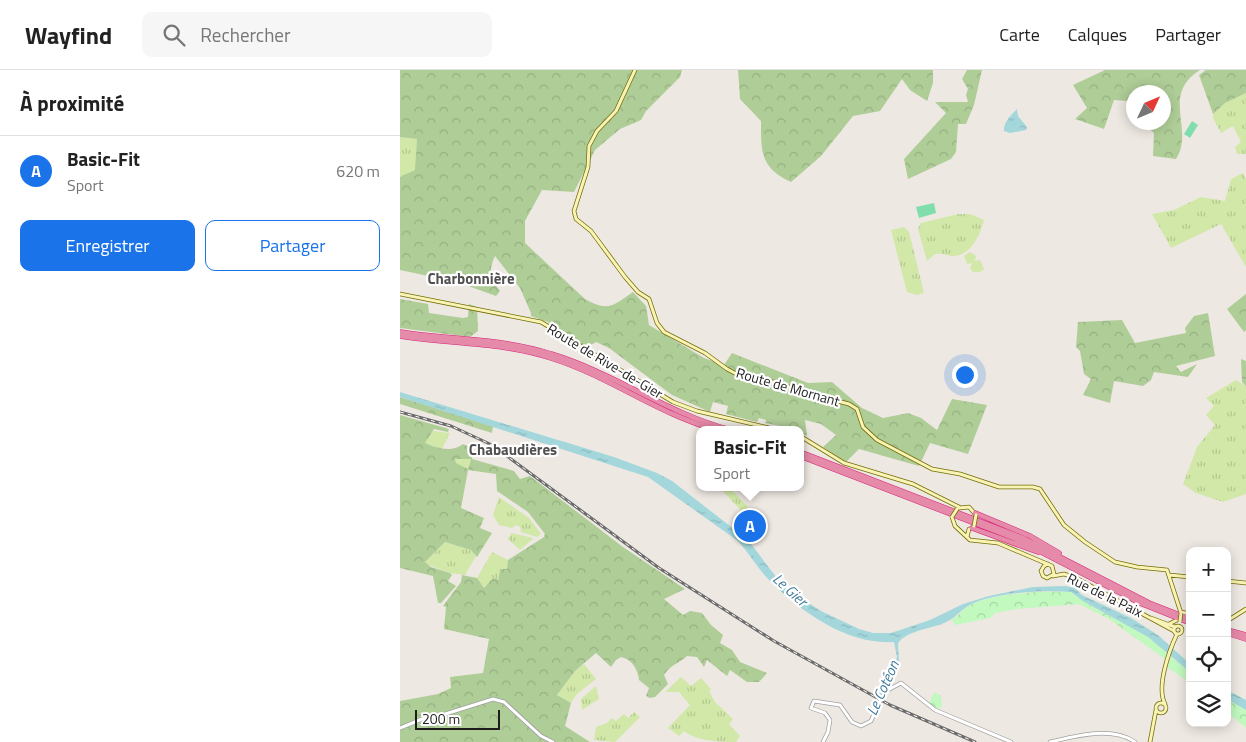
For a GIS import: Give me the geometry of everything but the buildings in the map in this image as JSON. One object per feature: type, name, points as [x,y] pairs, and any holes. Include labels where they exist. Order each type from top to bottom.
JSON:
[{"type":"highway","points":[[400,332],[512,344],[551,354],[594,371],[689,417],[717,426]]},
{"type":"highway","points":[[400,336],[510,348],[550,357],[592,374],[688,421],[704,426]]},
{"type":"highway","points":[[804,454],[1004,530],[1149,603],[1186,617]]},
{"type":"highway","points":[[804,458],[1016,539],[1140,603],[1186,621]]},
{"type":"highway","points":[[976,514],[1030,536],[1077,566]]},
{"type":"highway","points":[[972,527],[1062,562]]},
{"type":"highway","points":[[1231,633],[1246,635]]},
{"type":"highway","points":[[1231,633],[1246,639]]},
{"type":"main road","name":"Route de Mornant","points":[[635,70],[616,111],[597,132],[590,146],[588,167],[574,211],[576,220],[591,230],[625,277],[638,292],[649,299],[657,323],[664,332],[705,353],[727,369],[744,378],[758,382],[778,382],[798,390],[849,404],[857,410],[863,427],[878,440],[932,469],[960,474],[999,487],[1033,487],[1040,490],[1057,518],[1085,542],[1116,562],[1137,567],[1162,568],[1167,570],[1170,575]]},
{"type":"main road","name":"Route de Rive-de-Gier","points":[[400,294],[541,322],[672,402],[697,411],[761,426]]},
{"type":"main road","points":[[804,438],[844,463],[913,484],[956,508],[969,507],[976,514],[967,537]]},
{"type":"main road","points":[[948,502],[956,508]]},
{"type":"main road","points":[[956,508],[952,517],[954,524],[967,537],[976,542],[998,543],[1048,564],[1054,570],[1053,576],[1045,578],[1041,573],[1037,560]]},
{"type":"main road","points":[[961,529],[972,527]]},
{"type":"main road","points":[[1041,569],[1048,564]]},
{"type":"main road","name":"Rue de la Paix","points":[[1054,570],[1059,574],[1076,578],[1150,618],[1177,628]]},
{"type":"main road","name":"Rue de la Paix","points":[[1053,576],[1059,574]]},
{"type":"main road","points":[[1150,742],[1156,710],[1162,696],[1167,660],[1180,613],[1170,575],[1186,577]]},
{"type":"main road","points":[[1231,581],[1246,583]]},
{"type":"main road","points":[[1231,618],[1246,609]]},
{"type":"main road","points":[[1180,613],[1186,614]]},
{"type":"main road","name":"Rue de la Paix","points":[[1150,618],[1177,628]]},
{"type":"main road","points":[[1168,624],[1177,628]]},
{"type":"main road","points":[[1154,722],[1160,713],[1166,711],[1162,696]]},
{"type":"main road","points":[[1158,704],[1165,704]]},
{"type":"main road","points":[[1156,710],[1160,713]]},
{"type":"street","points":[[823,742],[830,728],[830,720],[825,713],[811,708],[814,701],[840,705],[852,722],[861,726],[871,721],[886,691],[901,683],[935,710],[1012,742]]},
{"type":"street","points":[[400,728],[422,719],[439,716],[493,699],[504,702],[541,736],[553,742]]},
{"type":"street","points":[[1050,742],[1093,734],[1116,733],[1135,742]]},
{"type":"green space","points":[[400,70],[682,70],[680,77],[646,111],[641,120],[620,129],[595,150],[574,192],[542,190],[525,221],[525,243],[585,299],[593,303],[610,306],[633,292],[646,306],[649,325],[704,358],[724,365],[732,353],[808,383],[832,382],[862,408],[883,418],[908,413],[921,418],[937,430],[952,399],[987,405],[968,454],[930,443],[919,466],[859,449],[846,462],[823,447],[836,435],[821,424],[805,420],[807,436],[804,435],[804,426],[780,426],[765,423],[766,420],[759,418],[757,422],[726,414],[728,406],[713,402],[710,412],[672,395],[609,348],[596,342],[586,348],[548,322],[531,316],[520,288],[495,256],[491,266],[491,275],[500,291],[496,296],[457,282],[400,270],[400,177],[415,170],[417,139],[400,137]]},
{"type":"green space","points":[[738,70],[933,70],[933,83],[927,101],[910,90],[902,79],[880,111],[853,116],[821,156],[791,182],[773,171],[764,158],[761,141],[761,121],[740,99]]},
{"type":"green space","points":[[967,70],[982,70],[974,105],[966,124],[958,124],[956,152],[951,159],[908,179],[904,159],[946,113],[935,102],[968,102],[966,95],[968,89],[962,79]]},
{"type":"green space","points":[[1105,70],[1200,70],[1188,80],[1182,90],[1180,102],[1181,148],[1176,159],[1153,156],[1154,133],[1151,130],[1171,130],[1171,85],[1126,85],[1126,101],[1114,100],[1104,129],[1075,119],[1087,108],[1073,85]]},
{"type":"green space","points":[[1206,70],[1246,70],[1246,93],[1225,103],[1213,114],[1199,75]]},
{"type":"green space","points":[[1246,93],[1246,154],[1237,154],[1235,147],[1241,142],[1233,126],[1221,133],[1213,118],[1213,114],[1225,103]]},
{"type":"green space","points":[[1192,121],[1198,125],[1190,138],[1184,134]]},
{"type":"green space","points":[[400,137],[417,138],[416,170],[400,177]]},
{"type":"green space","points":[[1243,173],[1246,179],[1246,267],[1221,224],[1171,248],[1152,214],[1174,210],[1201,197],[1225,201],[1231,179]]},
{"type":"green space","points":[[934,203],[936,213],[919,218],[916,207]]},
{"type":"green space","points":[[958,214],[970,214],[984,220],[974,244],[964,253],[951,256],[935,254],[927,261],[918,229],[921,223]]},
{"type":"green space","points":[[904,227],[909,232],[924,293],[917,295],[907,292],[891,230]]},
{"type":"green space","points":[[970,252],[976,256],[975,261],[980,260],[984,269],[980,272],[973,272],[970,268],[972,263],[967,264],[964,256]]},
{"type":"green space","points":[[1246,294],[1246,330],[1244,332],[1227,309]]},
{"type":"green space","points":[[400,299],[428,304],[429,313],[463,318],[468,317],[469,304],[477,307],[478,331],[470,337],[400,328]]},
{"type":"green space","points":[[1208,313],[1215,356],[1176,366],[1181,372],[1197,364],[1188,377],[1154,372],[1151,380],[1143,386],[1114,381],[1110,403],[1083,395],[1091,379],[1084,374],[1080,351],[1076,347],[1078,322],[1122,320],[1135,343],[1186,333],[1185,328],[1194,316]]},
{"type":"green space","points":[[1241,359],[1246,361],[1246,386],[1242,382]]},
{"type":"green space","points":[[1236,380],[1246,386],[1246,494],[1223,502],[1196,493],[1183,484],[1197,447],[1215,425],[1206,415],[1214,406],[1206,398]]},
{"type":"green space","points":[[400,397],[493,426],[492,433],[400,404]]},
{"type":"green space","points":[[400,415],[449,429],[448,432],[434,429],[425,443],[449,449],[463,444],[474,449],[472,459],[514,471],[520,479],[530,476],[623,547],[685,589],[664,599],[683,615],[690,611],[702,613],[711,625],[723,635],[720,643],[732,650],[740,662],[767,673],[759,682],[747,682],[730,670],[727,676],[707,660],[704,667],[697,657],[687,656],[666,672],[664,675],[668,684],[655,697],[650,698],[646,696],[649,688],[639,680],[636,669],[628,660],[621,657],[611,667],[596,653],[575,671],[557,695],[571,703],[565,726],[590,742],[400,742],[400,701],[438,694],[451,688],[450,677],[483,673],[489,639],[444,629],[446,607],[443,606],[461,582],[462,575],[477,578],[484,588],[493,578],[499,580],[500,569],[507,569],[508,560],[544,537],[545,534],[528,512],[497,491],[496,474],[468,470],[461,508],[484,518],[480,528],[492,533],[477,557],[471,550],[445,542],[425,562],[431,567],[452,575],[448,581],[456,586],[441,603],[438,603],[433,576],[400,568]],"holes":[[[455,459],[471,459],[468,469],[456,463]]]},
{"type":"green space","points":[[433,431],[450,433],[442,449],[425,443]]},
{"type":"green space","points":[[455,458],[471,459],[467,470],[456,463]]},
{"type":"green space","points":[[723,491],[733,491],[748,507],[747,511],[753,512],[747,517]]},
{"type":"green space","points":[[499,497],[529,518],[541,534],[537,537],[521,532],[520,527],[516,525],[512,528],[499,525],[493,515]]},
{"type":"green space","points":[[511,533],[533,539],[520,550],[508,539]]},
{"type":"green space","points":[[445,542],[471,550],[476,556],[465,575],[450,573],[426,564],[425,562]]},
{"type":"green space","points":[[492,552],[508,560],[507,569],[500,571],[499,581],[493,578],[484,588],[477,578]]},
{"type":"green space","points":[[1033,592],[1071,592],[1095,608],[1145,635],[1167,653],[1165,659],[1109,619],[1079,604],[1017,609],[995,613],[990,618],[955,625],[952,619],[967,607],[989,598]]},
{"type":"green space","points":[[1171,657],[1186,669],[1186,680],[1167,667]]},
{"type":"green space","points":[[584,664],[596,679],[577,694],[571,703],[557,695],[575,671]]},
{"type":"green space","points":[[681,677],[691,686],[701,678],[711,689],[709,691],[715,702],[733,719],[729,724],[740,736],[736,742],[702,739],[684,731],[679,736],[668,728],[690,705],[679,692],[665,692]]},
{"type":"green space","points":[[596,686],[599,699],[582,710],[581,699]]},
{"type":"green space","points":[[934,692],[941,696],[942,706],[939,709],[929,704]]},
{"type":"green space","points":[[1231,701],[1246,710],[1246,728],[1231,715]]},
{"type":"green space","points":[[634,712],[640,717],[615,742],[594,740],[596,727],[607,723],[612,718],[616,721],[624,714],[628,718]]},
{"type":"water","points":[[1017,109],[1018,116],[1027,127],[1026,130],[1010,133],[1004,131],[1006,122]]},
{"type":"water","name":"Le Gier","points":[[400,392],[614,457],[657,473],[672,481],[748,540],[780,582],[821,611],[859,629],[873,633],[891,633],[930,620],[963,604],[989,596],[1033,587],[1065,586],[1075,588],[1082,595],[1131,618],[1158,635],[1186,660],[1186,669],[1148,637],[1083,601],[1071,592],[1018,593],[978,601],[942,624],[905,636],[898,644],[899,661],[880,699],[878,697],[897,657],[894,642],[877,642],[843,633],[812,616],[767,578],[738,541],[648,477],[400,397]]},
{"type":"water","points":[[1231,692],[1246,700],[1246,710],[1231,701]]},
{"type":"waterway","name":"Le Cotéon","points":[[876,704],[879,696]]},
{"type":"railway","points":[[400,412],[451,426],[492,445],[659,568],[774,641],[890,705],[975,742]]},
{"type":"place","name":"Basic-Fit","points":[[750,526]]},
{"type":"district","name":"Charbonnière","points":[[471,279]]},
{"type":"district","name":"Chabaudières","points":[[513,450]]}]
